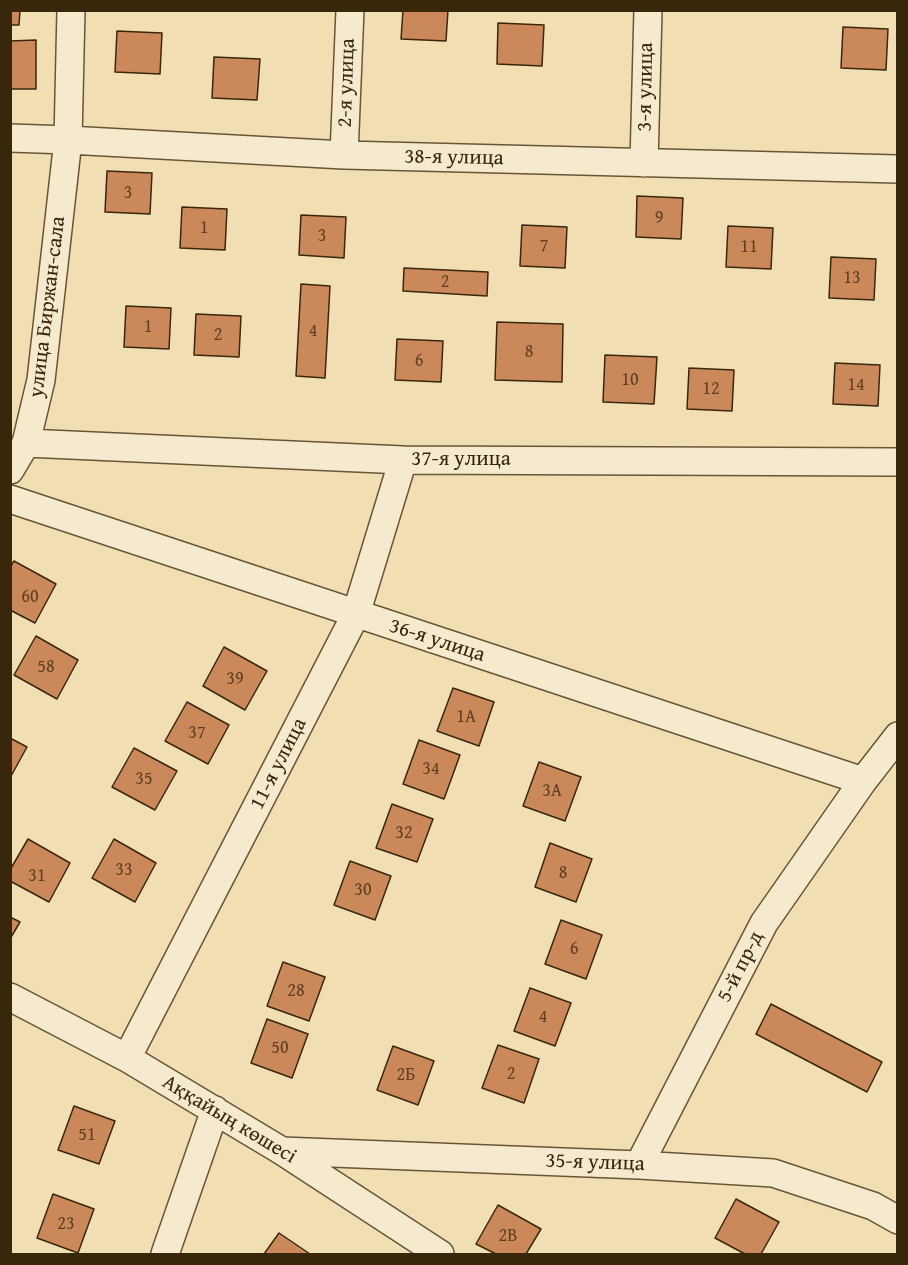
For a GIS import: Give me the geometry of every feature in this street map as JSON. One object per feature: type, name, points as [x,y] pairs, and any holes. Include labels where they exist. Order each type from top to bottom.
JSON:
[{"type":"street","name":"улица Биржан-сала","points":[[10,470],[26,443],[41,380],[68,140],[71,10]]},
{"type":"street","name":"2-я улица","points":[[344,155],[350,10]]},
{"type":"street","name":"3-я улица","points":[[644,163],[648,10]]},
{"type":"street","name":"38-я улица","points":[[10,138],[344,155],[897,169]]},
{"type":"street","name":"37-я улица","points":[[26,443],[403,459],[897,462]]},
{"type":"street","name":"11-я улица","points":[[127,1058],[356,614],[403,459]]},
{"type":"street","name":"36-я улица","points":[[10,500],[863,781]]},
{"type":"street","name":"5-й пр-д","points":[[639,1165],[764,923],[897,736]]},
{"type":"street","name":"Аққайың көшесі","points":[[10,997],[127,1058],[282,1150],[440,1254]]},
{"type":"street","points":[[165,1254],[215,1110]]},
{"type":"street","name":"35-я улица","points":[[282,1150],[773,1173],[873,1206],[897,1220]]},
{"type":"building","points":[[10,10],[20,10],[19,25],[10,25]]},
{"type":"building","points":[[403,10],[448,10],[446,41],[401,39]]},
{"type":"building","points":[[498,23],[544,25],[542,66],[497,64]]},
{"type":"building","points":[[843,27],[888,29],[886,70],[841,68]]},
{"type":"building","points":[[117,31],[162,33],[160,74],[115,72]]},
{"type":"building","points":[[36,40],[36,89],[10,89],[10,41]]},
{"type":"building","points":[[214,57],[260,59],[257,100],[212,98]]},
{"type":"building","points":[[107,171],[152,173],[150,214],[105,212]]},
{"type":"building","points":[[637,196],[683,198],[681,239],[636,237]]},
{"type":"building","points":[[182,207],[227,209],[225,250],[180,248]]},
{"type":"building","points":[[301,215],[346,217],[344,258],[299,255]]},
{"type":"building","points":[[522,225],[567,227],[565,268],[520,266]]},
{"type":"building","points":[[728,226],[773,228],[771,269],[726,267]]},
{"type":"building","points":[[831,257],[876,259],[874,300],[829,298]]},
{"type":"building","points":[[404,268],[488,272],[487,296],[403,291]]},
{"type":"building","points":[[301,284],[330,286],[325,378],[296,376]]},
{"type":"building","points":[[126,306],[171,308],[169,349],[124,347]]},
{"type":"building","points":[[196,314],[241,316],[239,357],[194,355]]},
{"type":"building","points":[[497,322],[563,324],[562,382],[495,380]]},
{"type":"building","points":[[397,339],[443,341],[441,382],[395,380]]},
{"type":"building","points":[[605,355],[657,357],[654,404],[603,402]]},
{"type":"building","points":[[835,363],[880,365],[878,406],[833,404]]},
{"type":"building","points":[[689,368],[734,370],[732,411],[687,409]]},
{"type":"building","points":[[14,561],[56,584],[35,623],[10,610],[10,567]]},
{"type":"building","points":[[36,636],[78,660],[57,699],[14,675]]},
{"type":"building","points":[[224,647],[267,671],[245,710],[203,686]]},
{"type":"building","points":[[453,688],[494,702],[479,746],[437,731]]},
{"type":"building","points":[[187,702],[229,725],[208,764],[165,741]]},
{"type":"building","points":[[10,738],[27,747],[10,778]]},
{"type":"building","points":[[419,740],[460,755],[444,799],[403,784]]},
{"type":"building","points":[[134,748],[177,771],[155,810],[112,787]]},
{"type":"building","points":[[539,762],[581,777],[565,821],[523,806]]},
{"type":"building","points":[[392,804],[433,819],[417,862],[376,848]]},
{"type":"building","points":[[28,839],[70,863],[49,902],[10,881],[10,870]]},
{"type":"building","points":[[114,839],[156,863],[135,902],[92,878]]},
{"type":"building","points":[[550,843],[592,859],[576,902],[535,887]]},
{"type":"building","points":[[350,861],[391,876],[375,920],[334,905]]},
{"type":"building","points":[[10,917],[20,922],[10,939]]},
{"type":"building","points":[[561,920],[602,935],[586,979],[545,964]]},
{"type":"building","points":[[283,962],[325,977],[309,1021],[267,1006]]},
{"type":"building","points":[[530,988],[571,1003],[555,1046],[514,1031]]},
{"type":"building","points":[[771,1004],[882,1062],[867,1092],[756,1034]]},
{"type":"building","points":[[267,1019],[308,1034],[292,1078],[251,1063]]},
{"type":"building","points":[[498,1045],[539,1059],[524,1103],[482,1088]]},
{"type":"building","points":[[393,1046],[434,1061],[418,1105],[377,1090]]},
{"type":"building","points":[[74,1106],[115,1121],[99,1164],[58,1150]]},
{"type":"building","points":[[53,1194],[94,1209],[78,1253],[37,1238]]},
{"type":"building","points":[[736,1199],[779,1222],[761,1254],[745,1254],[715,1238]]},
{"type":"building","points":[[498,1205],[541,1229],[526,1254],[496,1254],[476,1244]]},
{"type":"building","points":[[279,1233],[310,1254],[264,1254]]}]
